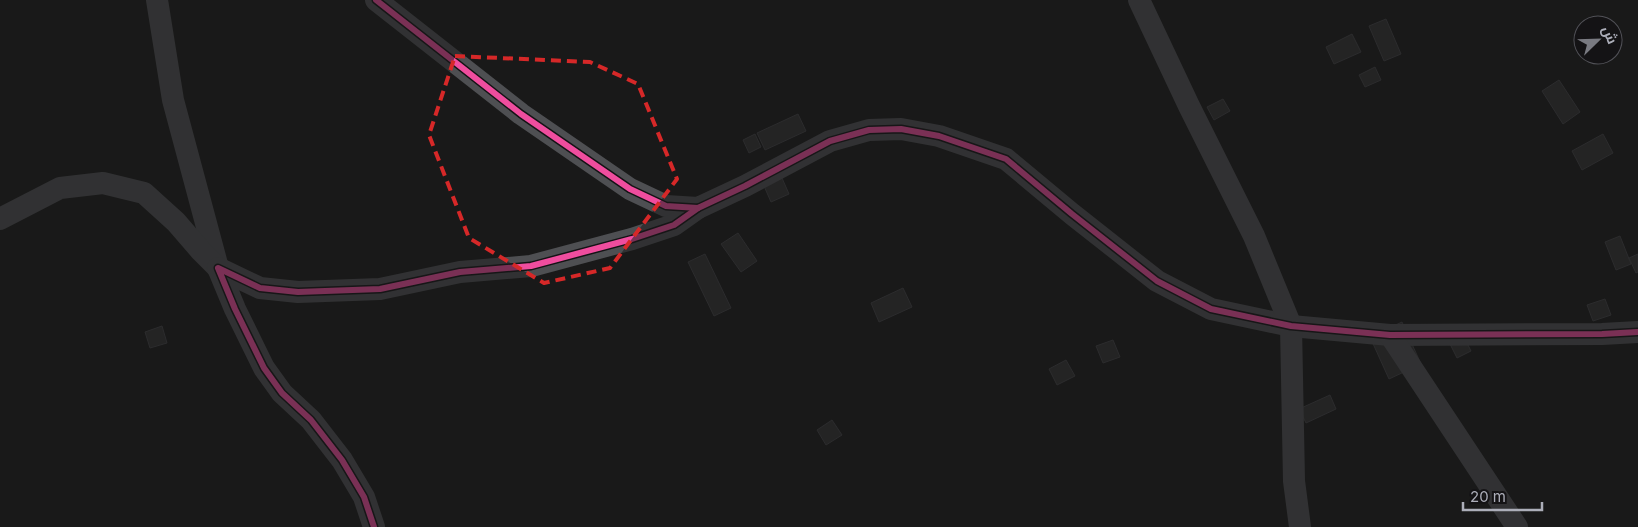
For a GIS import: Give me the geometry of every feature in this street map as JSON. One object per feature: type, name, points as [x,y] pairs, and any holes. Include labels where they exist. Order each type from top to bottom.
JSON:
[{"type":"street","points":[[156,0],[173,100],[218,268],[235,309],[264,368],[282,393],[312,420],[342,460],[364,497],[374,527]]},
{"type":"street","points":[[376,0],[521,114],[630,189],[666,206],[698,208]]},
{"type":"street","points":[[1139,0],[1254,236],[1290,326],[1294,480],[1300,527]]},
{"type":"street","points":[[0,219],[60,188],[103,184],[144,192],[176,222],[201,252],[218,268],[260,288],[298,292],[380,289],[460,272],[531,266],[632,239],[674,225],[698,208],[745,186],[830,141],[869,130],[901,130],[939,136],[1006,159],[1157,281],[1211,309],[1290,326],[1390,335],[1602,334],[1638,332]]},
{"type":"street","points":[[1390,335],[1517,527]]},
{"type":"highlighted area","points":[[455,56],[590,62],[638,84],[677,179],[610,268],[544,283],[469,238],[429,135]]},
{"type":"building","points":[[1386,19],[1401,54],[1384,61],[1369,26]]},
{"type":"building","points":[[1352,34],[1361,52],[1334,64],[1326,47]]},
{"type":"building","points":[[1375,67],[1381,80],[1365,87],[1359,75]]},
{"type":"building","points":[[1559,80],[1580,112],[1563,124],[1542,91]]},
{"type":"building","points":[[1223,99],[1230,111],[1214,120],[1207,107]]},
{"type":"building","points":[[798,114],[806,131],[765,150],[757,133]]},
{"type":"building","points":[[755,134],[761,147],[749,153],[743,140]]},
{"type":"building","points":[[1603,134],[1613,153],[1582,170],[1572,151]]},
{"type":"building","points":[[782,178],[789,194],[771,202],[764,186]]},
{"type":"building","points":[[738,233],[757,261],[741,272],[721,244]]},
{"type":"building","points":[[1620,236],[1631,264],[1616,270],[1605,242]]},
{"type":"building","points":[[705,254],[731,308],[714,316],[688,262]]},
{"type":"building","points":[[1638,254],[1638,272],[1636,273],[1629,258]]},
{"type":"building","points":[[903,288],[912,307],[879,322],[871,303]]},
{"type":"building","points":[[1605,299],[1611,315],[1593,321],[1587,305]]},
{"type":"building","points":[[1402,322],[1421,364],[1389,379],[1370,337]]},
{"type":"building","points":[[162,326],[167,343],[150,348],[145,332]]},
{"type":"building","points":[[1464,337],[1471,351],[1457,358],[1450,344]]},
{"type":"building","points":[[1113,340],[1120,357],[1103,363],[1096,346]]},
{"type":"building","points":[[1066,360],[1075,376],[1057,385],[1049,369]]},
{"type":"building","points":[[1330,395],[1336,409],[1306,423],[1299,409]]},
{"type":"building","points":[[832,420],[842,435],[826,445],[817,430]]},
{"type":"cycle path","points":[[376,0],[521,114],[630,189],[666,206],[698,208],[745,186],[830,141],[869,130],[901,129],[939,136],[1006,159],[1157,281],[1211,309],[1291,326],[1390,335],[1602,334],[1638,332]]},
{"type":"cycle path","points":[[374,527],[364,497],[342,460],[311,420],[282,393],[264,368],[235,309],[218,268],[260,288],[298,292],[380,289],[460,272],[531,266],[632,239],[674,225],[698,208]]}]
